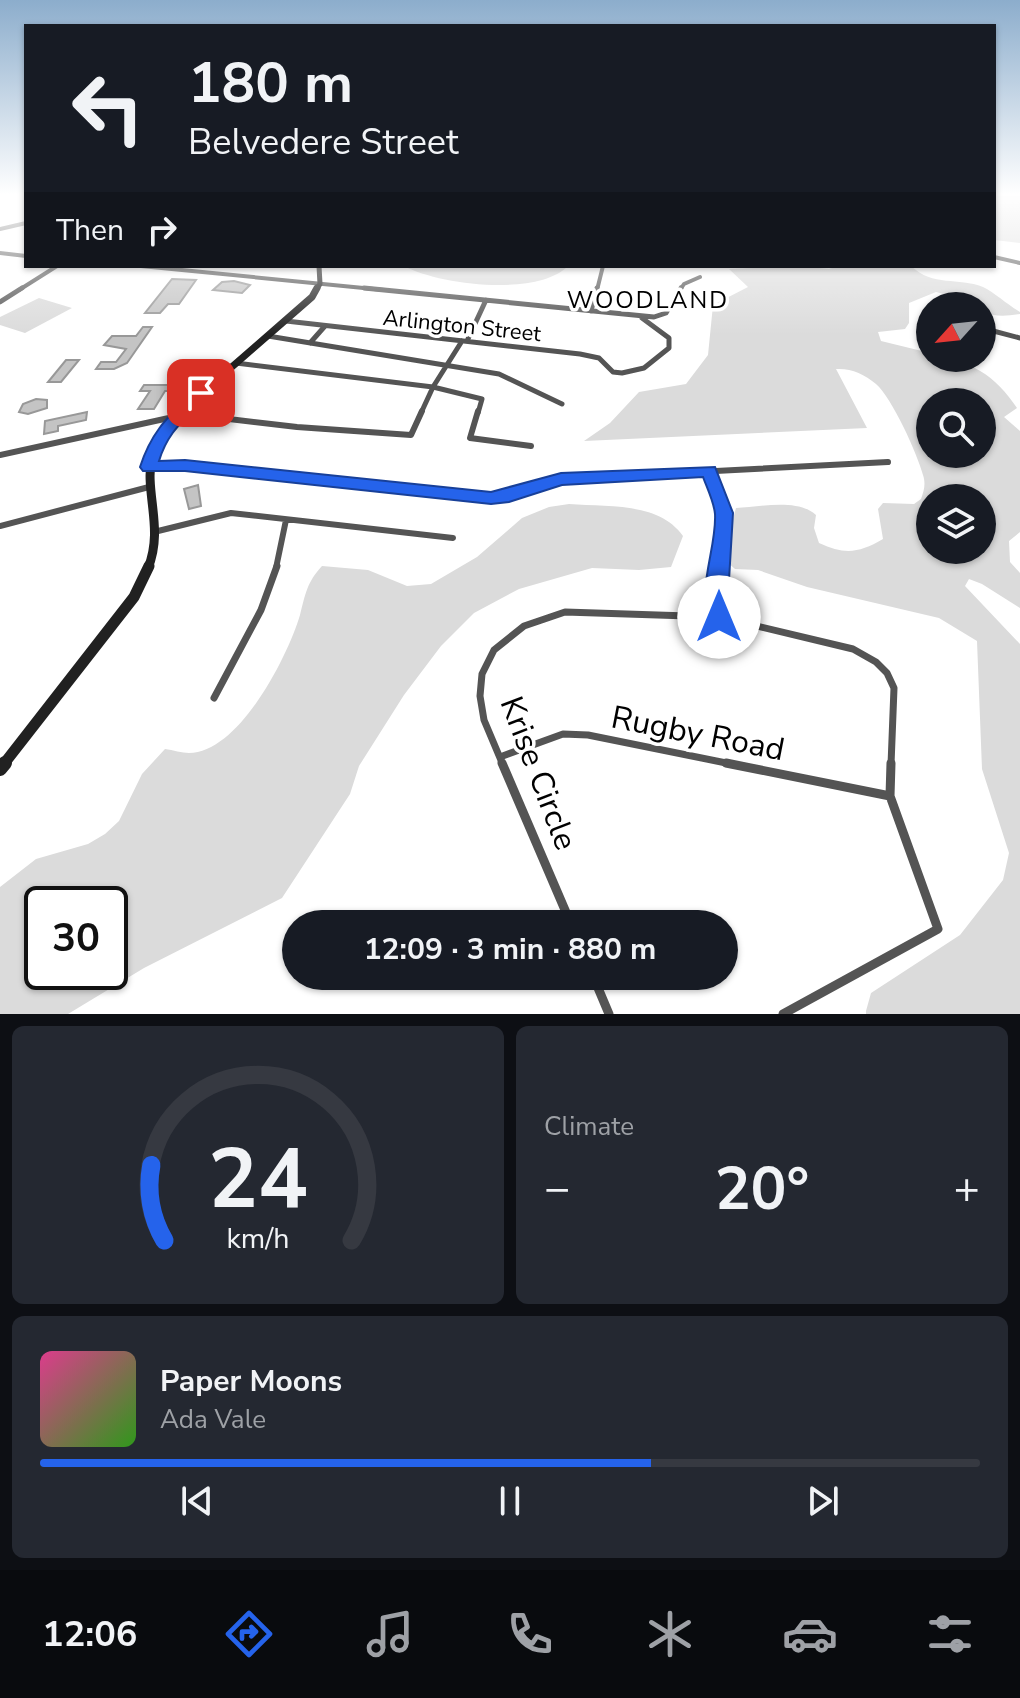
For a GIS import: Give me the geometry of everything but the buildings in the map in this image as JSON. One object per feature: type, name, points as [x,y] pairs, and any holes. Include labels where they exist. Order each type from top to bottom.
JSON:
[{"type":"main road","points":[[0,769],[134,597],[150,563],[154,532],[149,467],[156,441],[176,415],[312,297],[320,284],[319,268]]},
{"type":"street","points":[[0,253],[24,256]]},
{"type":"street","points":[[996,257],[1020,263]]},
{"type":"street","points":[[0,302],[54,268]]},
{"type":"street","points":[[161,268],[660,317],[666,313],[684,284],[700,277]]},
{"type":"street","points":[[591,311],[602,268]]},
{"type":"street","points":[[0,455],[176,415],[411,435],[433,387],[464,341],[486,300]]},
{"type":"street","name":"Arlington Street","points":[[286,321],[591,355],[599,358],[608,370],[628,374],[640,371],[669,348],[669,338],[639,316]]},
{"type":"street","points":[[310,343],[325,326]]},
{"type":"street","points":[[996,332],[1020,338]]},
{"type":"street","points":[[268,336],[499,374],[562,404]]},
{"type":"street","points":[[235,363],[433,387],[482,399],[470,438],[531,446]]},
{"type":"street","points":[[149,467],[185,466],[491,498],[509,496],[561,479],[888,462]]},
{"type":"street","points":[[709,471],[724,513],[717,597],[719,617]]},
{"type":"street","points":[[0,526],[149,487]]},
{"type":"street","points":[[154,532],[231,513],[453,538]]},
{"type":"street","points":[[214,698],[274,579],[286,520]]},
{"type":"street","name":"Krise Circle","points":[[565,910],[484,720],[480,696],[482,674],[494,650],[524,626],[565,612],[719,617],[853,649],[885,671],[895,695],[890,796],[938,929],[783,1014]]},
{"type":"street","name":"Rugby Road","points":[[500,757],[563,734],[588,735],[890,796]]},
{"type":"street","points":[[599,990],[609,1014]]},
{"type":"shaded area","points":[[409,268],[565,268],[554,276],[512,285],[463,283]]},
{"type":"shaded area","points":[[913,268],[928,277],[974,284],[992,292],[916,292],[916,300],[909,303],[909,323],[905,329],[878,332],[881,341],[916,350],[916,372],[982,372],[1000,387],[1017,408],[1004,417],[1020,431],[1020,532],[1009,541],[1010,562],[1020,573],[1020,608],[982,584],[969,579],[965,586],[1020,644],[1020,1014],[866,1014],[871,993],[960,935],[1003,880],[1009,853],[982,769],[977,641],[939,618],[807,587],[758,570],[735,569],[726,561],[726,545],[736,508],[789,505],[808,510],[816,515],[814,528],[819,543],[852,551],[883,539],[878,509],[883,503],[916,503],[916,564],[996,564],[996,484],[924,484],[921,468],[996,468],[996,388],[916,388],[916,456],[903,426],[876,384],[862,375],[836,369],[867,428],[584,441],[610,423],[639,392],[686,384],[708,355],[713,305],[748,287],[729,269]]},
{"type":"shaded area","points":[[996,295],[1020,312],[996,315]]},
{"type":"shaded area","points":[[39,298],[72,308],[25,333],[0,325],[0,317]]},
{"type":"shaded area","points":[[569,504],[616,506],[661,517],[683,536],[671,567],[639,570],[592,568],[519,589],[474,613],[441,646],[404,695],[359,766],[350,794],[282,898],[128,978],[128,886],[24,886],[24,990],[108,990],[68,1014],[0,1014],[0,887],[36,859],[88,844],[105,834],[119,821],[142,774],[165,749],[189,753],[208,749],[226,737],[243,720],[273,677],[294,633],[307,589],[322,566],[368,570],[407,586],[431,584],[477,557],[522,518],[549,507]]},
{"type":"district","name":"WOODLAND","points":[[648,300]]},
{"type":"route","points":[[201,393],[176,415],[156,441],[149,467],[185,466],[491,498],[509,496],[561,479],[709,471],[724,513],[717,597],[719,617]]}]
